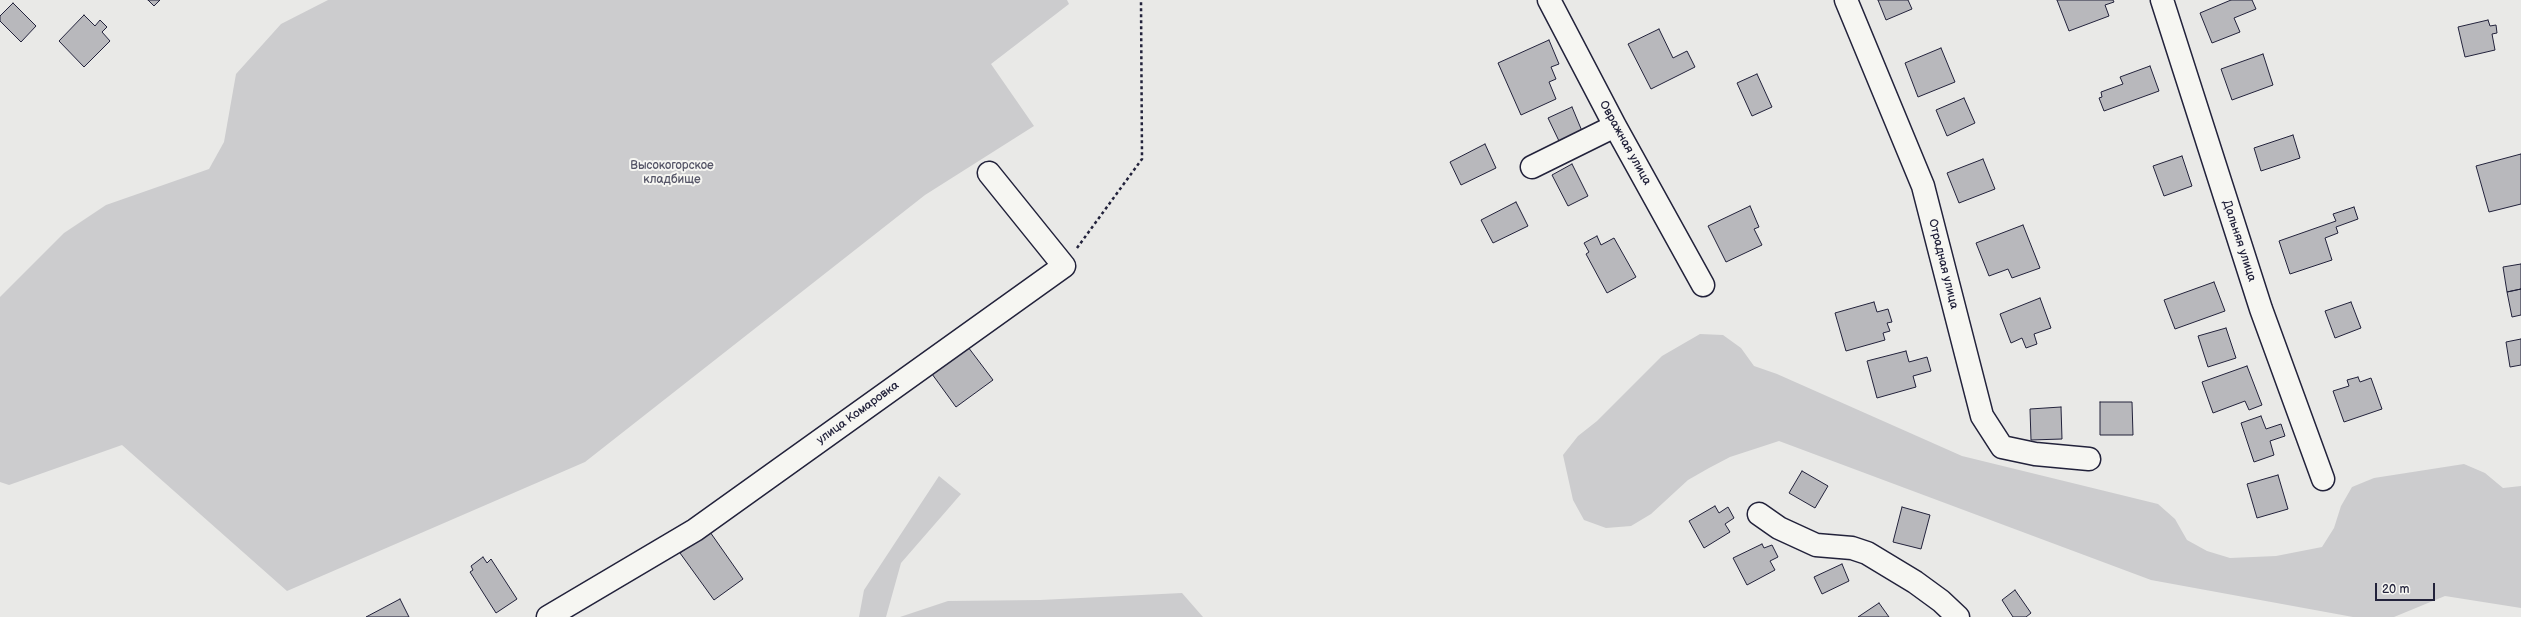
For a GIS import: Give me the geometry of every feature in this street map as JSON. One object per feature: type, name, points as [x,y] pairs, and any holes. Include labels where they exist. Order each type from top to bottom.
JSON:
[{"type":"street","name":"Овражная улица","points":[[1549,0],[1615,126],[1703,285]]},
{"type":"street","name":"Отрадная улица","points":[[1846,0],[1923,186],[1982,416],[2002,447],[2035,454],[2089,459]]},
{"type":"street","name":"Дальняя улица","points":[[2162,0],[2261,309],[2324,479]]},
{"type":"street","points":[[1532,167],[1615,126]]},
{"type":"street","points":[[989,173],[1064,266]]},
{"type":"street","name":"улица Комаровка","points":[[548,617],[695,530],[1064,266]]},
{"type":"street","points":[[1759,514],[1779,528],[1816,544],[1852,548],[1867,553],[1925,589],[1958,617]]},
{"type":"path","points":[[1064,266],[1142,159],[1141,0]]},
{"type":"green space","name":"Высокогорское кладбище","points":[[328,0],[1067,0],[1069,4],[991,64],[1034,126],[925,195],[585,462],[287,591],[122,445],[9,485],[0,482],[0,297],[64,233],[106,205],[209,169],[224,142],[236,74],[281,24]]},
{"type":"green space","points":[[1700,334],[1723,335],[1741,348],[1754,366],[1777,374],[1962,456],[2158,504],[2175,519],[2187,540],[2207,551],[2230,558],[2276,556],[2322,547],[2334,528],[2341,506],[2352,487],[2374,478],[2464,464],[2485,473],[2503,488],[2521,486],[2521,608],[2445,596],[2394,617],[2353,617],[2151,580],[1779,441],[1730,457],[1688,480],[1651,514],[1631,526],[1606,528],[1584,520],[1573,500],[1563,455],[1578,436],[1597,421],[1662,356]]},
{"type":"green space","points":[[939,476],[961,494],[901,563],[886,617],[859,617],[864,590]]},
{"type":"green space","points":[[1182,593],[1203,617],[900,617],[948,601],[1040,600]]},
{"type":"building","points":[[148,0],[160,0],[154,6]]},
{"type":"building","points":[[1878,0],[1908,0],[1912,9],[1886,20]]},
{"type":"building","points":[[2057,0],[2113,0],[2114,2],[2105,5],[2109,16],[2069,31]]},
{"type":"building","points":[[2231,0],[2252,0],[2256,9],[2234,18],[2240,32],[2212,43],[2200,13]]},
{"type":"building","points":[[13,3],[36,26],[21,42],[0,21],[0,16]]},
{"type":"building","points":[[84,15],[95,26],[100,20],[107,27],[102,32],[110,41],[84,67],[59,41]]},
{"type":"building","points":[[2488,20],[2490,26],[2496,25],[2497,33],[2492,34],[2495,50],[2465,57],[2458,27]]},
{"type":"building","points":[[1659,29],[1673,58],[1687,51],[1695,67],[1651,89],[1628,44]]},
{"type":"building","points":[[1549,40],[1559,64],[1551,67],[1556,79],[1549,82],[1556,99],[1521,115],[1498,63]]},
{"type":"building","points":[[1941,48],[1955,82],[1918,97],[1905,63]]},
{"type":"building","points":[[2263,54],[2273,85],[2232,100],[2221,69]]},
{"type":"building","points":[[2150,66],[2159,91],[2104,111],[2099,98],[2102,97],[2101,92],[2123,84],[2120,77]]},
{"type":"building","points":[[1757,74],[1772,107],[1752,116],[1737,83]]},
{"type":"building","points":[[1964,98],[1975,123],[1947,136],[1936,110]]},
{"type":"building","points":[[1572,107],[1582,131],[1559,141],[1548,118]]},
{"type":"building","points":[[2293,135],[2300,158],[2261,171],[2254,148]]},
{"type":"building","points":[[1485,144],[1496,168],[1461,185],[1450,162]]},
{"type":"building","points":[[2521,154],[2521,204],[2489,212],[2476,166]]},
{"type":"building","points":[[2182,156],[2192,186],[2164,196],[2153,166]]},
{"type":"building","points":[[1983,159],[1995,189],[1959,203],[1947,173]]},
{"type":"building","points":[[1572,164],[1588,196],[1568,206],[1552,175]]},
{"type":"building","points":[[1516,202],[1528,226],[1493,243],[1481,220]]},
{"type":"building","points":[[1750,206],[1759,227],[1754,229],[1762,245],[1726,262],[1708,226]]},
{"type":"building","points":[[2354,207],[2358,219],[2336,227],[2338,233],[2325,238],[2332,260],[2290,274],[2279,241],[2336,221],[2333,214]]},
{"type":"building","points":[[2023,225],[2040,268],[2012,278],[2008,269],[1989,276],[1976,243]]},
{"type":"building","points":[[1597,236],[1601,245],[1614,238],[1636,277],[1607,293],[1586,254],[1589,252],[1584,243]]},
{"type":"building","points":[[2521,264],[2521,289],[2507,292],[2503,267]]},
{"type":"building","points":[[2214,282],[2225,311],[2175,329],[2164,300]]},
{"type":"building","points":[[2521,289],[2521,315],[2512,317],[2507,292]]},
{"type":"building","points":[[2040,298],[2051,328],[2034,334],[2037,344],[2026,348],[2022,338],[2011,343],[2000,314]]},
{"type":"building","points":[[1874,302],[1877,312],[1888,309],[1892,322],[1887,323],[1890,331],[1883,333],[1885,340],[1846,351],[1835,313]]},
{"type":"building","points":[[2351,302],[2361,328],[2335,338],[2325,311]]},
{"type":"building","points":[[2226,328],[2236,358],[2208,367],[2198,336]]},
{"type":"building","points":[[2521,339],[2521,365],[2510,367],[2506,342]]},
{"type":"building","points":[[968,347],[993,380],[956,407],[932,374]]},
{"type":"building","points":[[1906,351],[1909,362],[1927,357],[1931,371],[1913,376],[1916,387],[1877,398],[1867,361]]},
{"type":"building","points":[[2247,366],[2262,405],[2249,410],[2245,401],[2213,413],[2202,382]]},
{"type":"building","points":[[2358,377],[2360,382],[2371,378],[2382,409],[2344,422],[2333,391],[2349,386],[2347,380]]},
{"type":"building","points":[[2100,402],[2132,402],[2133,435],[2100,435]]},
{"type":"building","points":[[2061,407],[2062,439],[2031,440],[2030,409]]},
{"type":"building","points":[[2261,416],[2266,429],[2281,424],[2285,436],[2270,441],[2274,455],[2254,462],[2241,423]]},
{"type":"building","points":[[1802,471],[1828,486],[1815,508],[1789,493]]},
{"type":"building","points":[[2278,475],[2288,509],[2257,518],[2247,484]]},
{"type":"building","points":[[1715,506],[1719,513],[1728,507],[1734,518],[1725,524],[1730,532],[1704,548],[1689,521]]},
{"type":"building","points":[[1902,507],[1930,515],[1921,549],[1893,542]]},
{"type":"building","points":[[710,532],[743,579],[714,600],[680,553]]},
{"type":"building","points":[[1762,544],[1764,548],[1772,545],[1778,557],[1770,561],[1775,570],[1747,585],[1733,558]]},
{"type":"building","points":[[483,557],[487,563],[491,559],[517,599],[496,613],[470,572],[473,570],[471,566]]},
{"type":"building","points":[[1842,564],[1849,581],[1822,594],[1814,577]]},
{"type":"building","points":[[2015,590],[2031,613],[2026,617],[2013,617],[2002,600]]},
{"type":"building","points":[[400,599],[409,617],[366,617]]},
{"type":"building","points":[[1879,603],[1889,617],[1858,617]]}]
